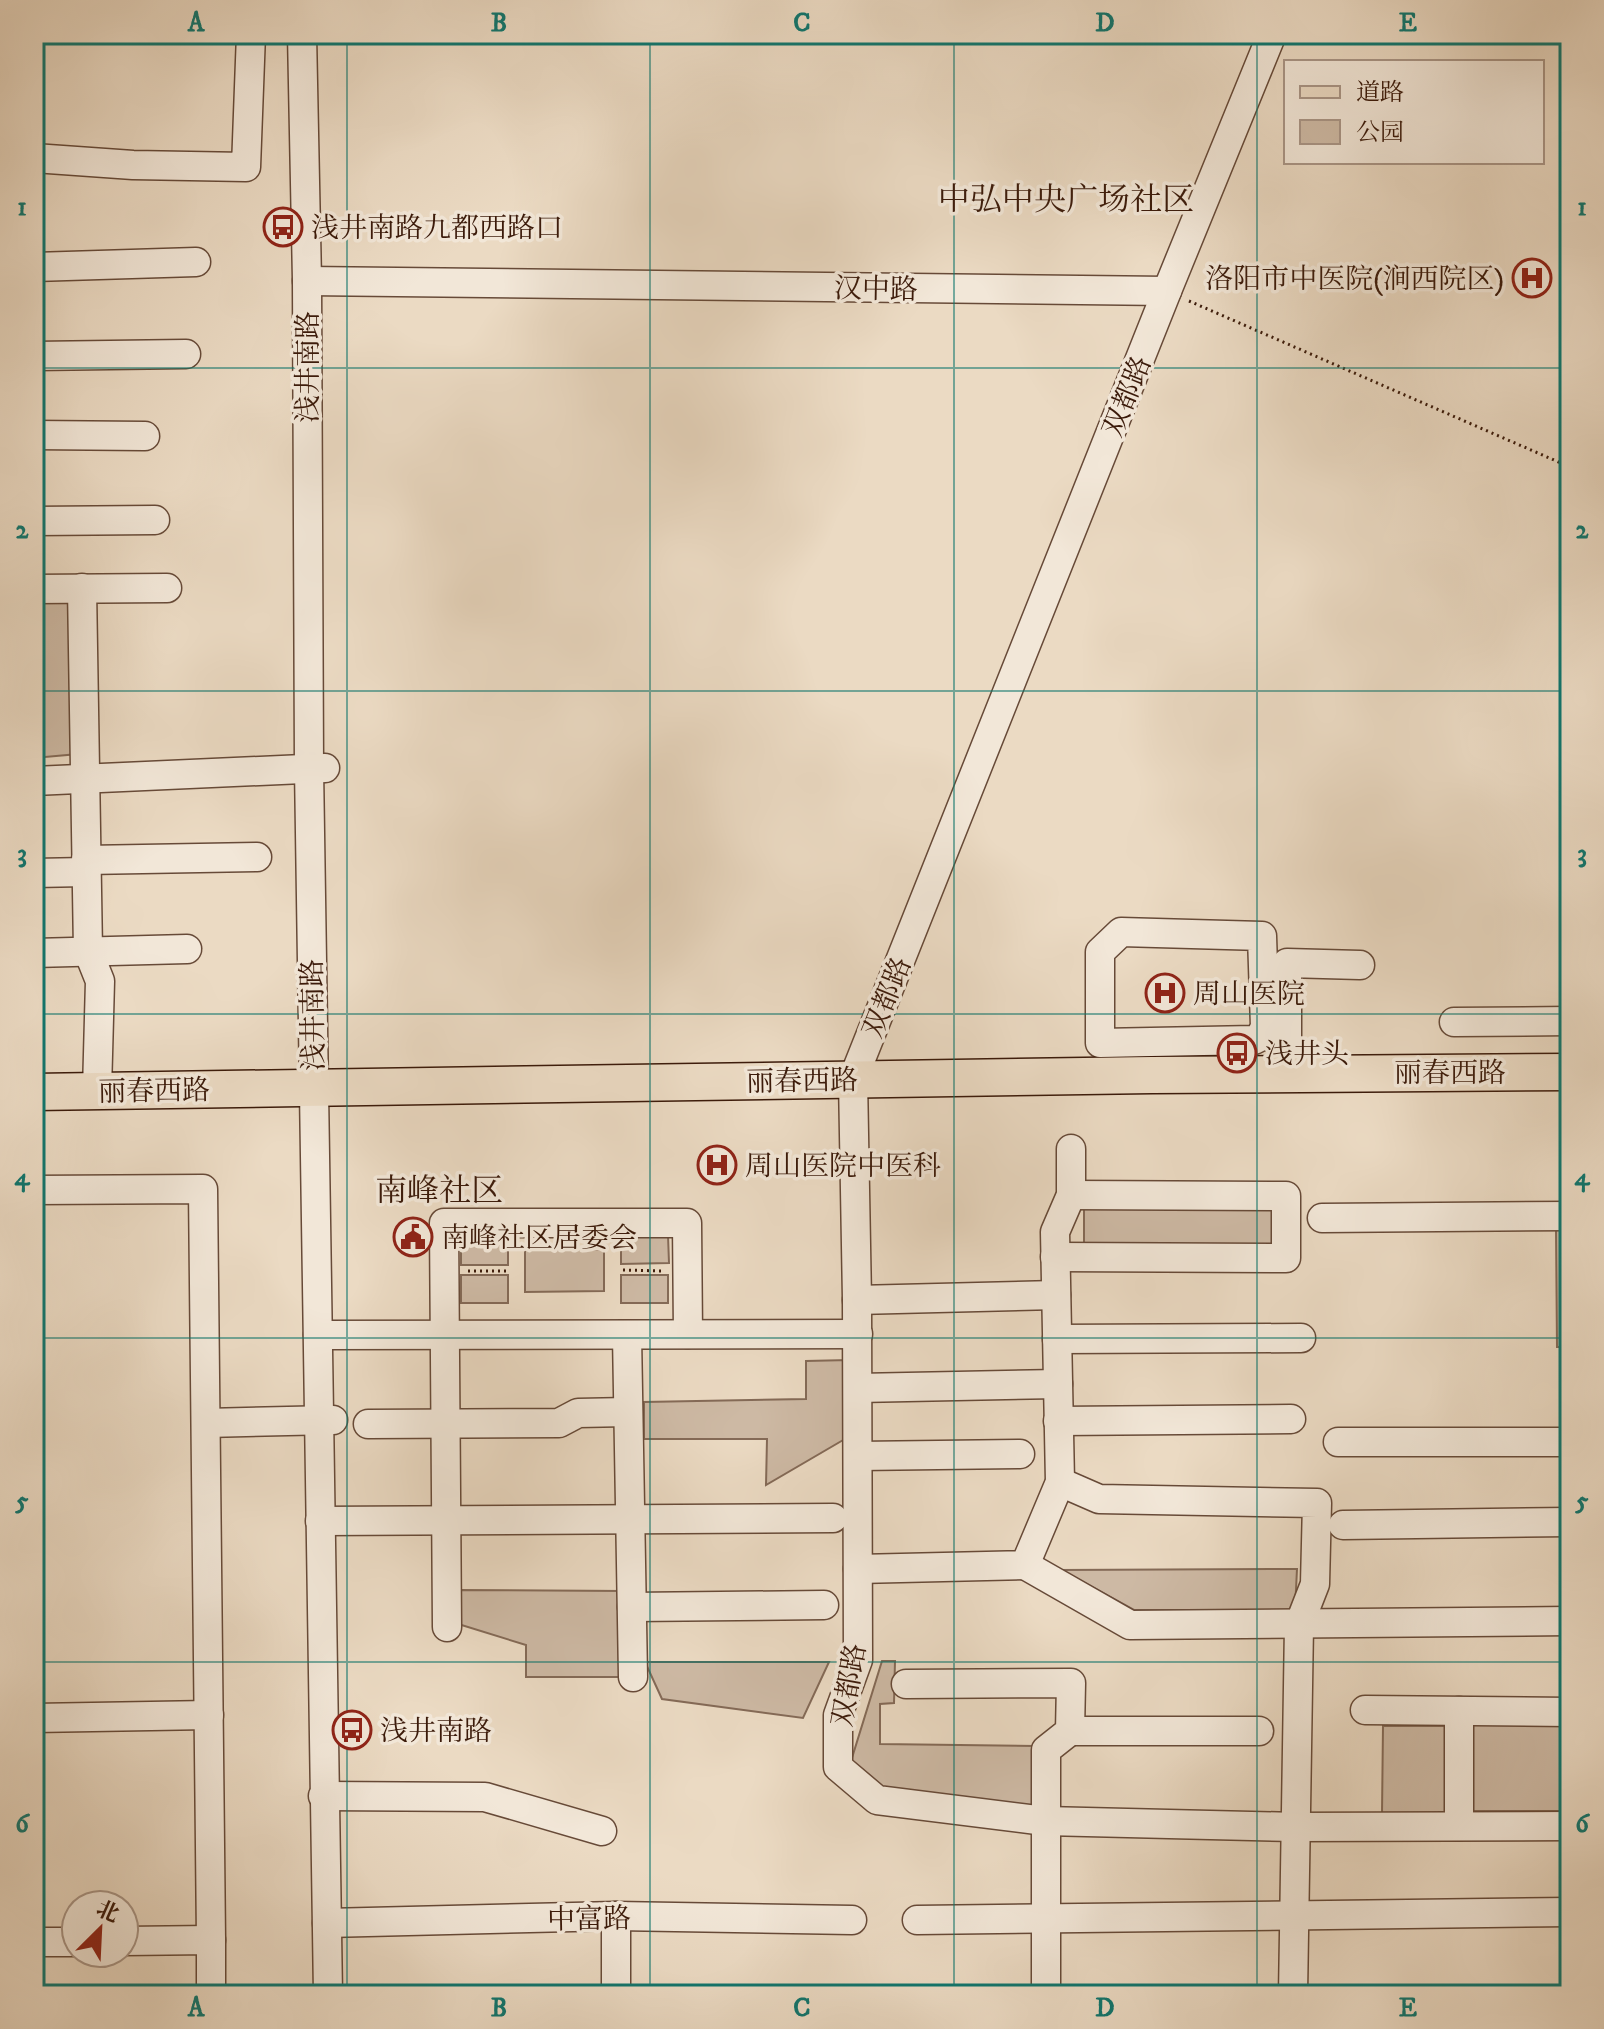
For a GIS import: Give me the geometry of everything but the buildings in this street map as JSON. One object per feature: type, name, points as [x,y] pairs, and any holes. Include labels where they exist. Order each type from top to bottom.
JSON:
[{"type":"main road","name":"丽春西路","points":[[853,1089],[1152,1058],[1287,1073],[1570,1072]]},
{"type":"main road","name":"丽春西路","points":[[34,1108],[322,1096],[853,1089],[1570,1093]]},
{"type":"main road","name":"丽春西路","points":[[34,1092],[322,1096]]},
{"type":"street","points":[[34,158],[133,165],[246,167],[251,34]]},
{"type":"street","name":"浅井南路","points":[[302,34],[315,282]]},
{"type":"street","name":"浅井南路","points":[[320,34],[315,282],[318,768],[331,1796],[334,1924],[342,1995]]},
{"type":"street","points":[[1167,291],[1272,34]]},
{"type":"street","points":[[34,267],[196,262]]},
{"type":"street","name":"汉中路","points":[[315,282],[1167,291]]},
{"type":"street","name":"双都路","points":[[1167,291],[853,1089],[858,1334],[858,1660],[838,1715],[838,1767],[877,1800],[1045,1821],[1296,1827],[1570,1826]]},
{"type":"street","points":[[34,356],[186,354]]},
{"type":"street","points":[[34,435],[145,436]]},
{"type":"street","points":[[34,521],[155,520]]},
{"type":"street","points":[[82,588],[88,951],[100,981],[97,1091]]},
{"type":"street","points":[[34,589],[167,588]]},
{"type":"street","points":[[34,781],[318,768]]},
{"type":"street","points":[[34,873],[86,866],[257,857]]},
{"type":"street","points":[[1121,932],[1262,936],[1265,1027],[1260,1037],[1152,1058],[1100,1043],[1100,952],[1121,932]]},
{"type":"street","points":[[34,953],[187,949]]},
{"type":"street","points":[[1287,1073],[1287,963],[1360,965]]},
{"type":"street","points":[[1454,1022],[1570,1021]]},
{"type":"street","points":[[1025,1565],[1060,1482],[1055,1232],[1071,1195],[1071,1149]]},
{"type":"street","points":[[34,1190],[203,1189],[211,1995]]},
{"type":"street","points":[[1055,1257],[1286,1258],[1286,1196],[1071,1195]]},
{"type":"street","points":[[1322,1218],[1570,1216]]},
{"type":"street","points":[[447,1627],[444,1223],[687,1223],[688,1334]]},
{"type":"street","points":[[857,1300],[1056,1295]]},
{"type":"street","points":[[325,1335],[858,1334]]},
{"type":"street","points":[[627,1335],[633,1677]]},
{"type":"street","points":[[1057,1339],[1301,1338]]},
{"type":"street","points":[[858,1388],[1058,1384]]},
{"type":"street","points":[[368,1424],[559,1423],[578,1413],[628,1412]]},
{"type":"street","points":[[1058,1421],[1291,1419]]},
{"type":"street","points":[[206,1423],[326,1420]]},
{"type":"street","points":[[1338,1442],[1570,1442]]},
{"type":"street","points":[[858,1456],[1020,1454]]},
{"type":"street","points":[[1060,1482],[1099,1499],[1317,1503],[1315,1584],[1299,1625],[1293,1995]]},
{"type":"street","points":[[327,1521],[833,1518]]},
{"type":"street","points":[[1343,1525],[1570,1522]]},
{"type":"street","points":[[858,1569],[1025,1565],[1130,1625],[1570,1621]]},
{"type":"street","points":[[632,1607],[824,1605]]},
{"type":"street","points":[[906,1684],[1071,1683],[1070,1731]]},
{"type":"street","points":[[1365,1710],[1570,1712]]},
{"type":"street","points":[[1459,1711],[1459,1826]]},
{"type":"street","points":[[34,1718],[209,1715]]},
{"type":"street","points":[[1046,1995],[1046,1750],[1070,1731],[1259,1731]]},
{"type":"street","points":[[331,1796],[485,1797],[602,1831]]},
{"type":"street","points":[[917,1920],[1570,1912]]},
{"type":"street","points":[[616,1916],[616,1995]]},
{"type":"street","name":"中富路","points":[[334,1924],[616,1916],[852,1920]]},
{"type":"street","name":"浅井南路","points":[[328,1995],[334,1924]]},
{"type":"street","points":[[140,1941],[211,1940]]},
{"type":"street","points":[[34,1942],[60,1942]]},
{"type":"path","points":[[1167,291],[1570,467]]},
{"type":"path","points":[[623,1270],[687,1271]]},
{"type":"path","points":[[444,1271],[509,1271]]},
{"type":"green space","points":[[72,600],[78,754],[34,758],[34,603]]},
{"type":"green space","points":[[1084,1202],[1277,1203],[1277,1249],[1084,1248]]},
{"type":"green space","points":[[1556,1229],[1570,1229],[1570,1347],[1557,1347]]},
{"type":"green space","points":[[621,1235],[668,1235],[669,1263],[621,1264]]},
{"type":"green space","points":[[508,1236],[508,1265],[461,1265],[461,1237]]},
{"type":"green space","points":[[604,1249],[604,1291],[525,1292],[525,1250]]},
{"type":"green space","points":[[461,1275],[508,1275],[508,1303],[461,1303]]},
{"type":"green space","points":[[621,1275],[668,1275],[668,1303],[621,1303]]},
{"type":"green space","points":[[849,1360],[850,1436],[766,1485],[767,1439],[644,1439],[644,1402],[806,1399],[806,1361]]},
{"type":"green space","points":[[1297,1569],[1295,1610],[1134,1610],[1061,1570]]},
{"type":"green space","points":[[458,1590],[623,1591],[623,1677],[526,1677],[526,1645],[455,1623]]},
{"type":"green space","points":[[882,1661],[895,1661],[894,1703],[880,1704],[880,1744],[1035,1746],[1032,1808],[936,1811],[847,1774]]},
{"type":"green space","points":[[645,1662],[829,1662],[803,1718],[662,1699]]},
{"type":"green space","points":[[1467,1721],[1570,1722],[1570,1811],[1467,1811]]},
{"type":"green space","points":[[1383,1726],[1448,1726],[1448,1814],[1382,1814]]},
{"type":"place","name":"浅井南路九都西路口","points":[[283,227]]},
{"type":"place","name":"洛阳市中医院(涧西院区)","points":[[1532,278]]},
{"type":"place","name":"周山医院","points":[[1165,993]]},
{"type":"place","name":"浅井头","points":[[1237,1053]]},
{"type":"place","name":"周山医院中医科","points":[[717,1165]]},
{"type":"place","name":"南峰社区居委会","points":[[413,1237]]},
{"type":"place","name":"浅井南路","points":[[352,1730]]},
{"type":"district","name":"中弘中央广场社区","points":[[1066,199]]},
{"type":"district","name":"南峰社区","points":[[439,1190]]}]
